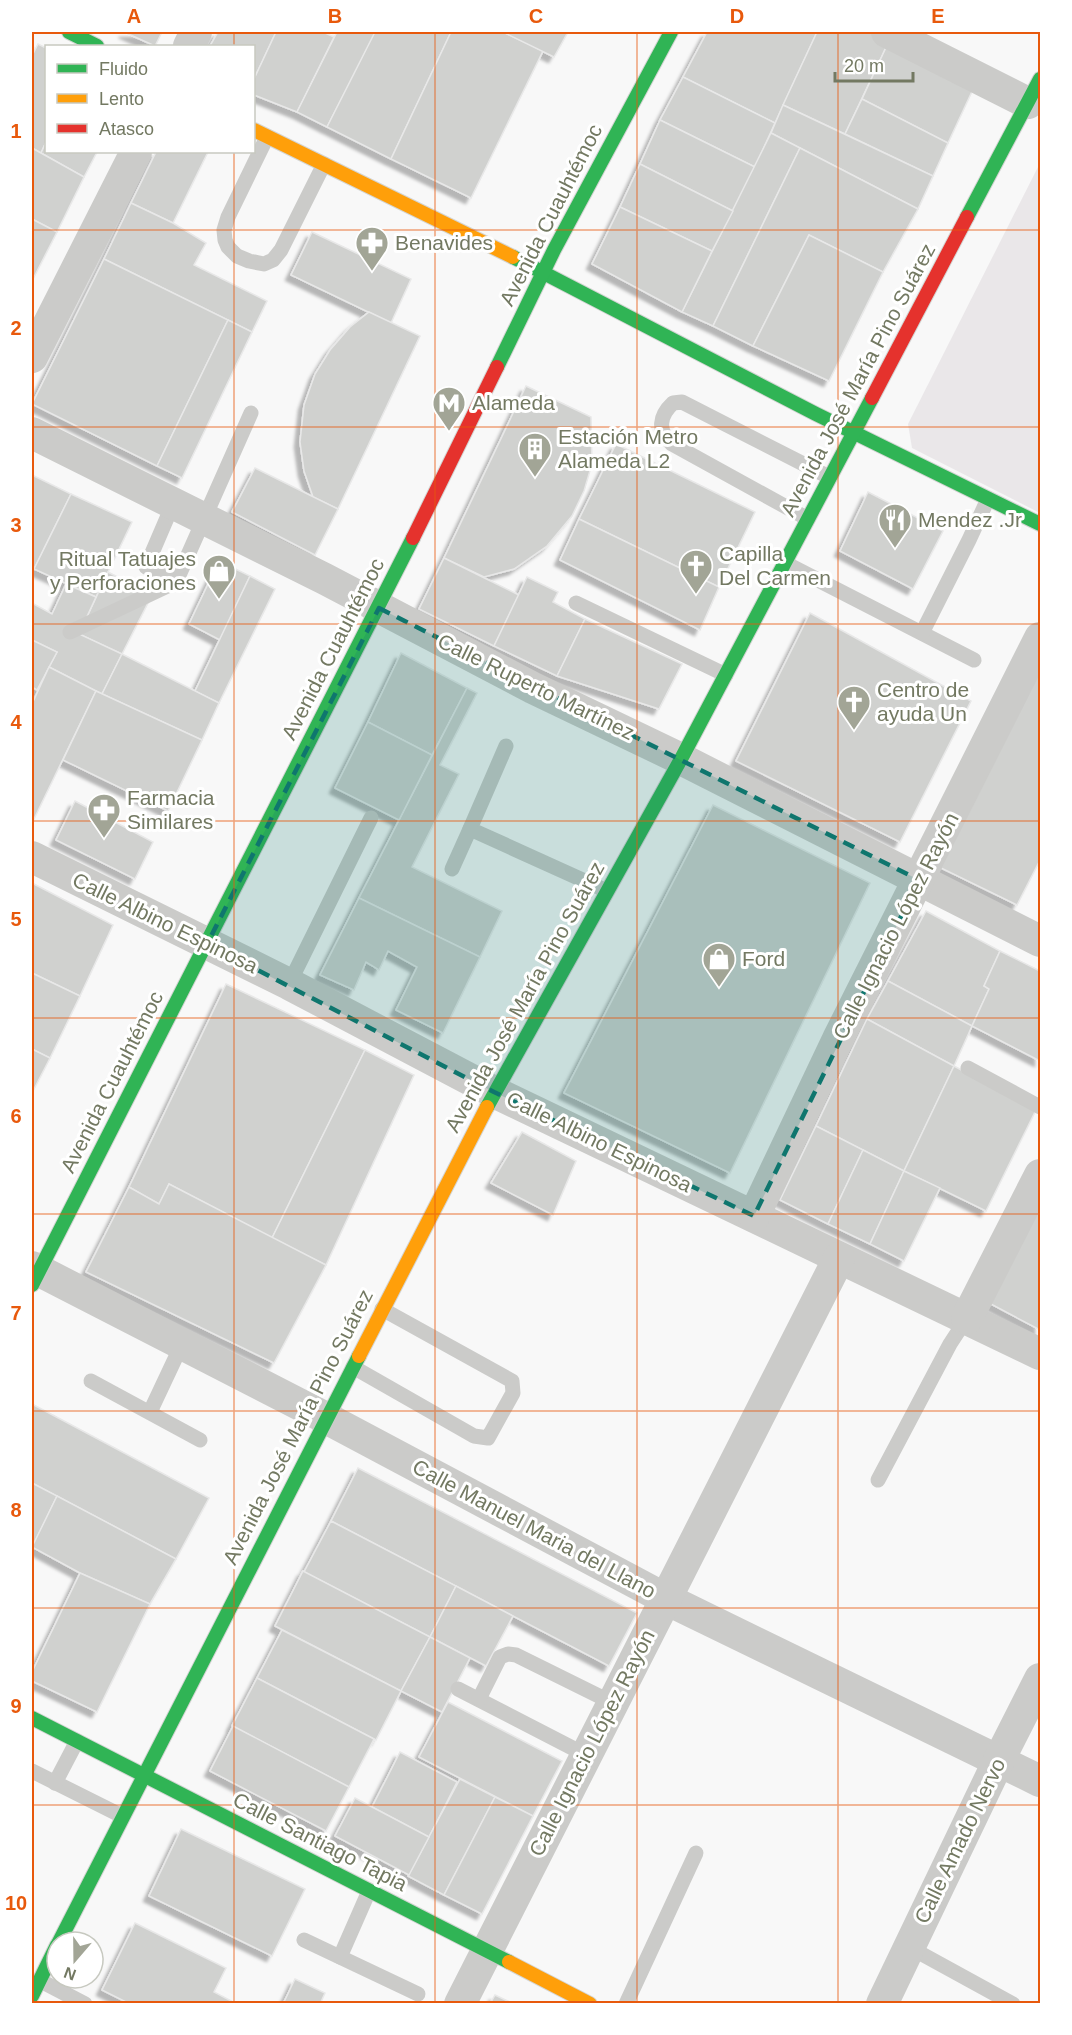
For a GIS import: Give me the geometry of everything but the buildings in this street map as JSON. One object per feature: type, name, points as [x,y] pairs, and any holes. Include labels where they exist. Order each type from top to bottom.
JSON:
[{"type":"main road","points":[[69,32],[95,45]]},
{"type":"main road","name":"Avenida Cuauhtémoc","points":[[34,1275],[379,608],[554,250],[671,32]]},
{"type":"main road","name":"Avenida José María Pino Suárez","points":[[65,1930],[494,1092],[681,759],[1034,91]]},
{"type":"main road","points":[[260,133],[544,273],[854,433],[1041,524]]},
{"type":"main road","name":"Calle Santiago Tapia","points":[[32,1718],[590,2004]]},
{"type":"main road","name":"Avenida José María Pino Suárez","points":[[32,1996],[45,1969]]},
{"type":"street","points":[[887,32],[1034,91]]},
{"type":"street","points":[[32,357],[135,153]]},
{"type":"street","name":"Calle Ruperto Martínez","points":[[32,433],[325,579],[533,688],[681,759],[1041,941]]},
{"type":"street","name":"Calle Ignacio López Rayón","points":[[754,1216],[838,1039],[1041,639]]},
{"type":"street","name":"Calle Albino Espinosa","points":[[32,857],[289,984],[494,1092],[1041,1354]]},
{"type":"street","points":[[967,1318],[1041,1175]]},
{"type":"street","name":"Calle Ignacio López Rayón","points":[[460,2004],[839,1258]]},
{"type":"street","name":"Calle Manuel Maria del Llano","points":[[34,1275],[182,1344],[666,1599],[1041,1781]]},
{"type":"street","name":"Calle Amado Nervo","points":[[882,2004],[999,1760],[1041,1679]]},
{"type":"lane","points":[[253,153],[224,230],[228,247],[237,256],[264,264],[273,260],[281,250],[324,164]]},
{"type":"lane","points":[[808,519],[672,444],[665,438],[661,426],[666,411],[673,403],[682,402],[829,477]]},
{"type":"lane","points":[[69,632],[176,582],[251,413]]},
{"type":"lane","points":[[922,633],[988,499]]},
{"type":"lane","points":[[173,504],[147,567],[148,570],[176,582]]},
{"type":"lane","points":[[785,563],[974,660]]},
{"type":"lane","points":[[576,603],[726,675]]},
{"type":"lane","points":[[452,869],[506,746]]},
{"type":"lane","points":[[289,984],[371,818]]},
{"type":"lane","points":[[470,829],[607,891]]},
{"type":"lane","points":[[968,1068],[1041,1107]]},
{"type":"lane","points":[[352,1367],[474,1436],[488,1438],[513,1393],[512,1381],[382,1309]]},
{"type":"lane","points":[[878,1480],[950,1344],[967,1318]]},
{"type":"lane","points":[[150,1412],[182,1344]]},
{"type":"lane","points":[[91,1381],[200,1440]]},
{"type":"lane","points":[[479,1699],[500,1657],[508,1653],[613,1703]]},
{"type":"lane","points":[[458,1689],[586,1755]]},
{"type":"lane","points":[[55,1783],[77,1741]]},
{"type":"lane","points":[[32,1771],[122,1816]]},
{"type":"lane","points":[[626,2004],[696,1853]]},
{"type":"lane","points":[[340,1958],[369,1891]]},
{"type":"lane","points":[[304,1940],[418,1994]]},
{"type":"lane","points":[[909,1947],[1013,2004]]},
{"type":"lane","points":[[39,1980],[85,2004]]},
{"type":"highlighted area","points":[[379,608],[919,880],[754,1216],[494,1092],[207,944]]},
{"type":"shaded area","points":[[1040,163],[1040,513],[912,448],[908,424]]},
{"type":"traffic: fast","points":[[69,32],[95,45]]},
{"type":"traffic: fast","points":[[497,367],[554,250],[671,32]]},
{"type":"traffic: fast","points":[[967,217],[1040,79]]},
{"type":"traffic: fast","points":[[513,257],[816,414],[1040,524]]},
{"type":"traffic: fast","points":[[487,1107],[681,759],[872,398]]},
{"type":"traffic: fast","points":[[32,1285],[413,538]]},
{"type":"traffic: fast","points":[[65,1930],[359,1356]]},
{"type":"traffic: fast","points":[[32,1718],[509,1962]]},
{"type":"traffic: fast","points":[[32,1996],[45,1969]]},
{"type":"traffic: slow","points":[[255,130],[513,257]]},
{"type":"traffic: slow","points":[[359,1356],[487,1107]]},
{"type":"traffic: slow","points":[[509,1962],[590,2004]]},
{"type":"traffic: jam","points":[[872,398],[967,217]]},
{"type":"traffic: jam","points":[[413,538],[497,367]]},
{"type":"place","name":"Benavides","points":[[372,272]]},
{"type":"place","name":"Alameda","points":[[449,432]]},
{"type":"place","name":"Estación Metro Alameda L2","points":[[535,478]]},
{"type":"place","name":"Mendez .Jr","points":[[895,549]]},
{"type":"place","name":"Capilla Del Carmen","points":[[696,595]]},
{"type":"place","name":"Ritual Tatuajes y Perforaciones","points":[[219,600]]},
{"type":"place","name":"Centro de ayuda Un","points":[[854,731]]},
{"type":"place","name":"Farmacia Similares","points":[[104,839]]},
{"type":"place","name":"Ford","points":[[719,988]]}]
